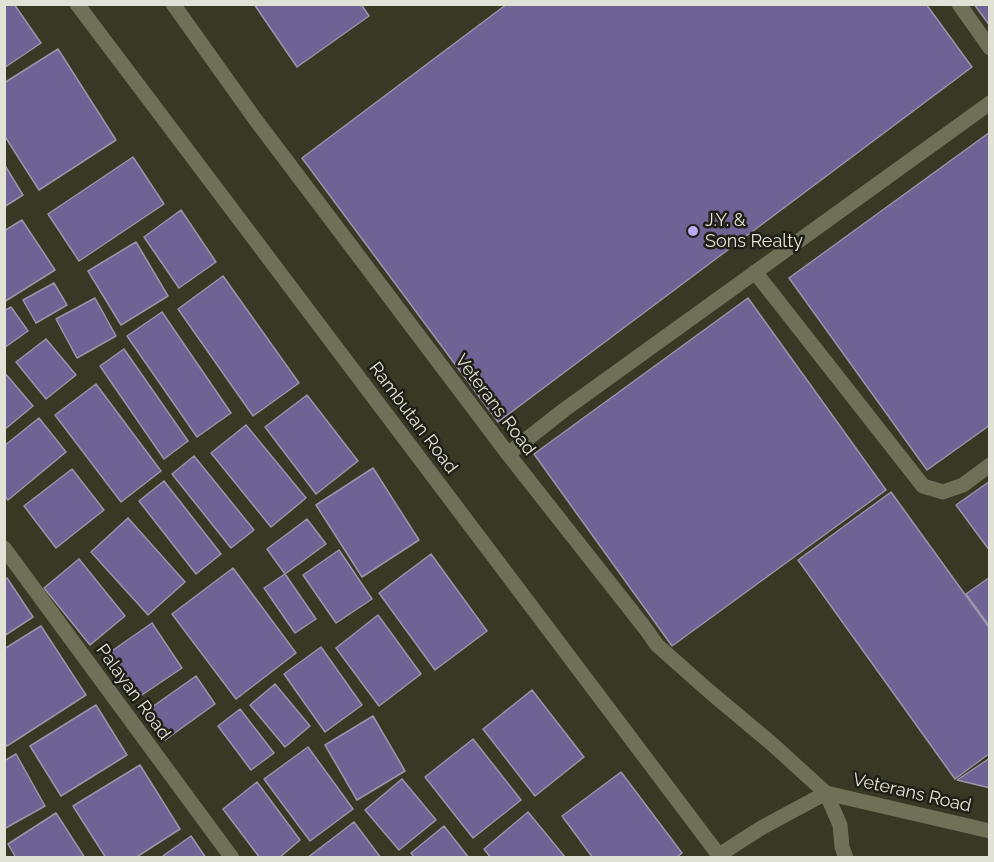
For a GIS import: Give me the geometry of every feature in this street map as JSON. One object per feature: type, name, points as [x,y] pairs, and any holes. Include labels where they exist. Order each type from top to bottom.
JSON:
[{"type":"street","name":"Rambutan Road","points":[[76,4],[720,856]]},
{"type":"street","name":"Veterans Road","points":[[173,4],[255,119],[508,454],[657,645],[826,793],[990,831]]},
{"type":"street","points":[[959,4],[990,48]]},
{"type":"street","points":[[508,454],[564,410],[990,103]]},
{"type":"street","points":[[755,272],[923,486],[943,492],[963,485],[990,465]]},
{"type":"street","name":"Palayan Road","points":[[4,548],[232,858]]},
{"type":"street","name":"Veterans Road","points":[[720,856],[761,828],[826,793]]},
{"type":"street","points":[[826,793],[840,825],[842,847],[846,858]]},
{"type":"building","points":[[4,4],[14,4],[41,43],[4,68]]},
{"type":"building","points":[[254,4],[361,4],[369,16],[297,67]]},
{"type":"building","points":[[507,4],[926,4],[972,67],[498,422],[302,158]]},
{"type":"building","points":[[974,4],[990,4],[990,26]]},
{"type":"building","points":[[58,49],[116,140],[39,190],[4,135],[4,83]]},
{"type":"building","points":[[990,132],[990,425],[927,470],[789,278]]},
{"type":"building","points":[[133,157],[164,204],[79,261],[48,214]]},
{"type":"building","points":[[4,164],[23,195],[4,207]]},
{"type":"building","points":[[181,210],[216,262],[179,288],[144,237]]},
{"type":"building","points":[[22,220],[55,270],[4,302],[4,231]]},
{"type":"building","points":[[136,242],[168,296],[121,325],[88,271]]},
{"type":"building","points":[[223,276],[299,383],[253,416],[178,309]]},
{"type":"building","points":[[54,283],[67,305],[36,323],[23,300]]},
{"type":"building","points":[[95,298],[116,336],[77,358],[56,319]]},
{"type":"building","points":[[748,298],[886,490],[672,646],[534,454]]},
{"type":"building","points":[[11,307],[28,331],[4,348],[4,311]]},
{"type":"building","points":[[162,312],[231,413],[197,437],[127,336]]},
{"type":"building","points":[[46,339],[76,375],[46,399],[16,362]]},
{"type":"building","points":[[124,349],[188,441],[164,459],[100,366]]},
{"type":"building","points":[[4,372],[33,406],[4,430]]},
{"type":"building","points":[[96,384],[161,471],[121,502],[55,415]]},
{"type":"building","points":[[307,395],[358,461],[316,494],[265,427]]},
{"type":"building","points":[[39,418],[66,452],[8,500],[4,495],[4,446]]},
{"type":"building","points":[[246,425],[306,498],[271,527],[211,453]]},
{"type":"building","points":[[194,456],[254,530],[231,548],[172,474]]},
{"type":"building","points":[[373,468],[419,540],[362,577],[316,505]]},
{"type":"building","points":[[72,469],[104,510],[56,548],[24,506]]},
{"type":"building","points":[[164,481],[221,554],[196,574],[139,501]]},
{"type":"building","points":[[990,481],[990,551],[956,505]]},
{"type":"building","points":[[891,492],[990,629],[990,753],[955,779],[798,560]]},
{"type":"building","points":[[128,518],[185,582],[148,615],[91,552]]},
{"type":"building","points":[[307,519],[326,544],[285,574],[267,549]]},
{"type":"building","points":[[339,550],[372,599],[336,623],[303,575]]},
{"type":"building","points":[[431,554],[487,631],[435,670],[379,593]]},
{"type":"building","points":[[79,559],[125,616],[90,645],[44,588]]},
{"type":"building","points":[[233,568],[296,653],[236,699],[172,614]]},
{"type":"building","points":[[285,574],[316,619],[295,633],[264,588]]},
{"type":"building","points":[[990,577],[990,627],[966,594]]},
{"type":"building","points":[[7,578],[33,617],[4,636],[4,580]]},
{"type":"building","points":[[378,615],[421,674],[379,706],[336,648]]},
{"type":"building","points":[[152,623],[182,668],[136,699],[106,655]]},
{"type":"building","points":[[41,626],[86,695],[7,746],[4,742],[4,649]]},
{"type":"building","points":[[321,647],[362,705],[325,732],[284,674]]},
{"type":"building","points":[[196,676],[215,704],[165,740],[145,712]]},
{"type":"building","points":[[275,684],[310,726],[285,747],[250,705]]},
{"type":"building","points":[[532,690],[584,757],[535,796],[483,729]]},
{"type":"building","points":[[96,705],[127,755],[61,796],[30,746]]},
{"type":"building","points":[[240,709],[274,753],[251,770],[218,726]]},
{"type":"building","points":[[373,716],[405,771],[357,800],[325,745]]},
{"type":"building","points":[[473,739],[521,800],[473,838],[425,777]]},
{"type":"building","points":[[308,747],[353,809],[310,841],[264,779]]},
{"type":"building","points":[[16,754],[45,806],[4,829],[4,761]]},
{"type":"building","points":[[990,758],[990,788],[957,780]]},
{"type":"building","points":[[140,765],[180,829],[135,858],[106,858],[73,806]]},
{"type":"building","points":[[621,772],[682,853],[676,858],[593,858],[562,816]]},
{"type":"building","points":[[402,779],[436,820],[399,850],[365,810]]},
{"type":"building","points":[[257,782],[300,840],[279,858],[260,858],[223,809]]},
{"type":"building","points":[[528,812],[565,858],[491,858],[484,849]]},
{"type":"building","points":[[56,813],[85,858],[16,858],[8,844]]},
{"type":"building","points":[[354,822],[381,858],[307,858]]},
{"type":"building","points":[[444,826],[469,858],[415,858],[411,853]]},
{"type":"building","points":[[191,836],[206,858],[160,858]]},
{"type":"place","name":"J.Y. & Sons Realty","points":[[693,231]]}]
